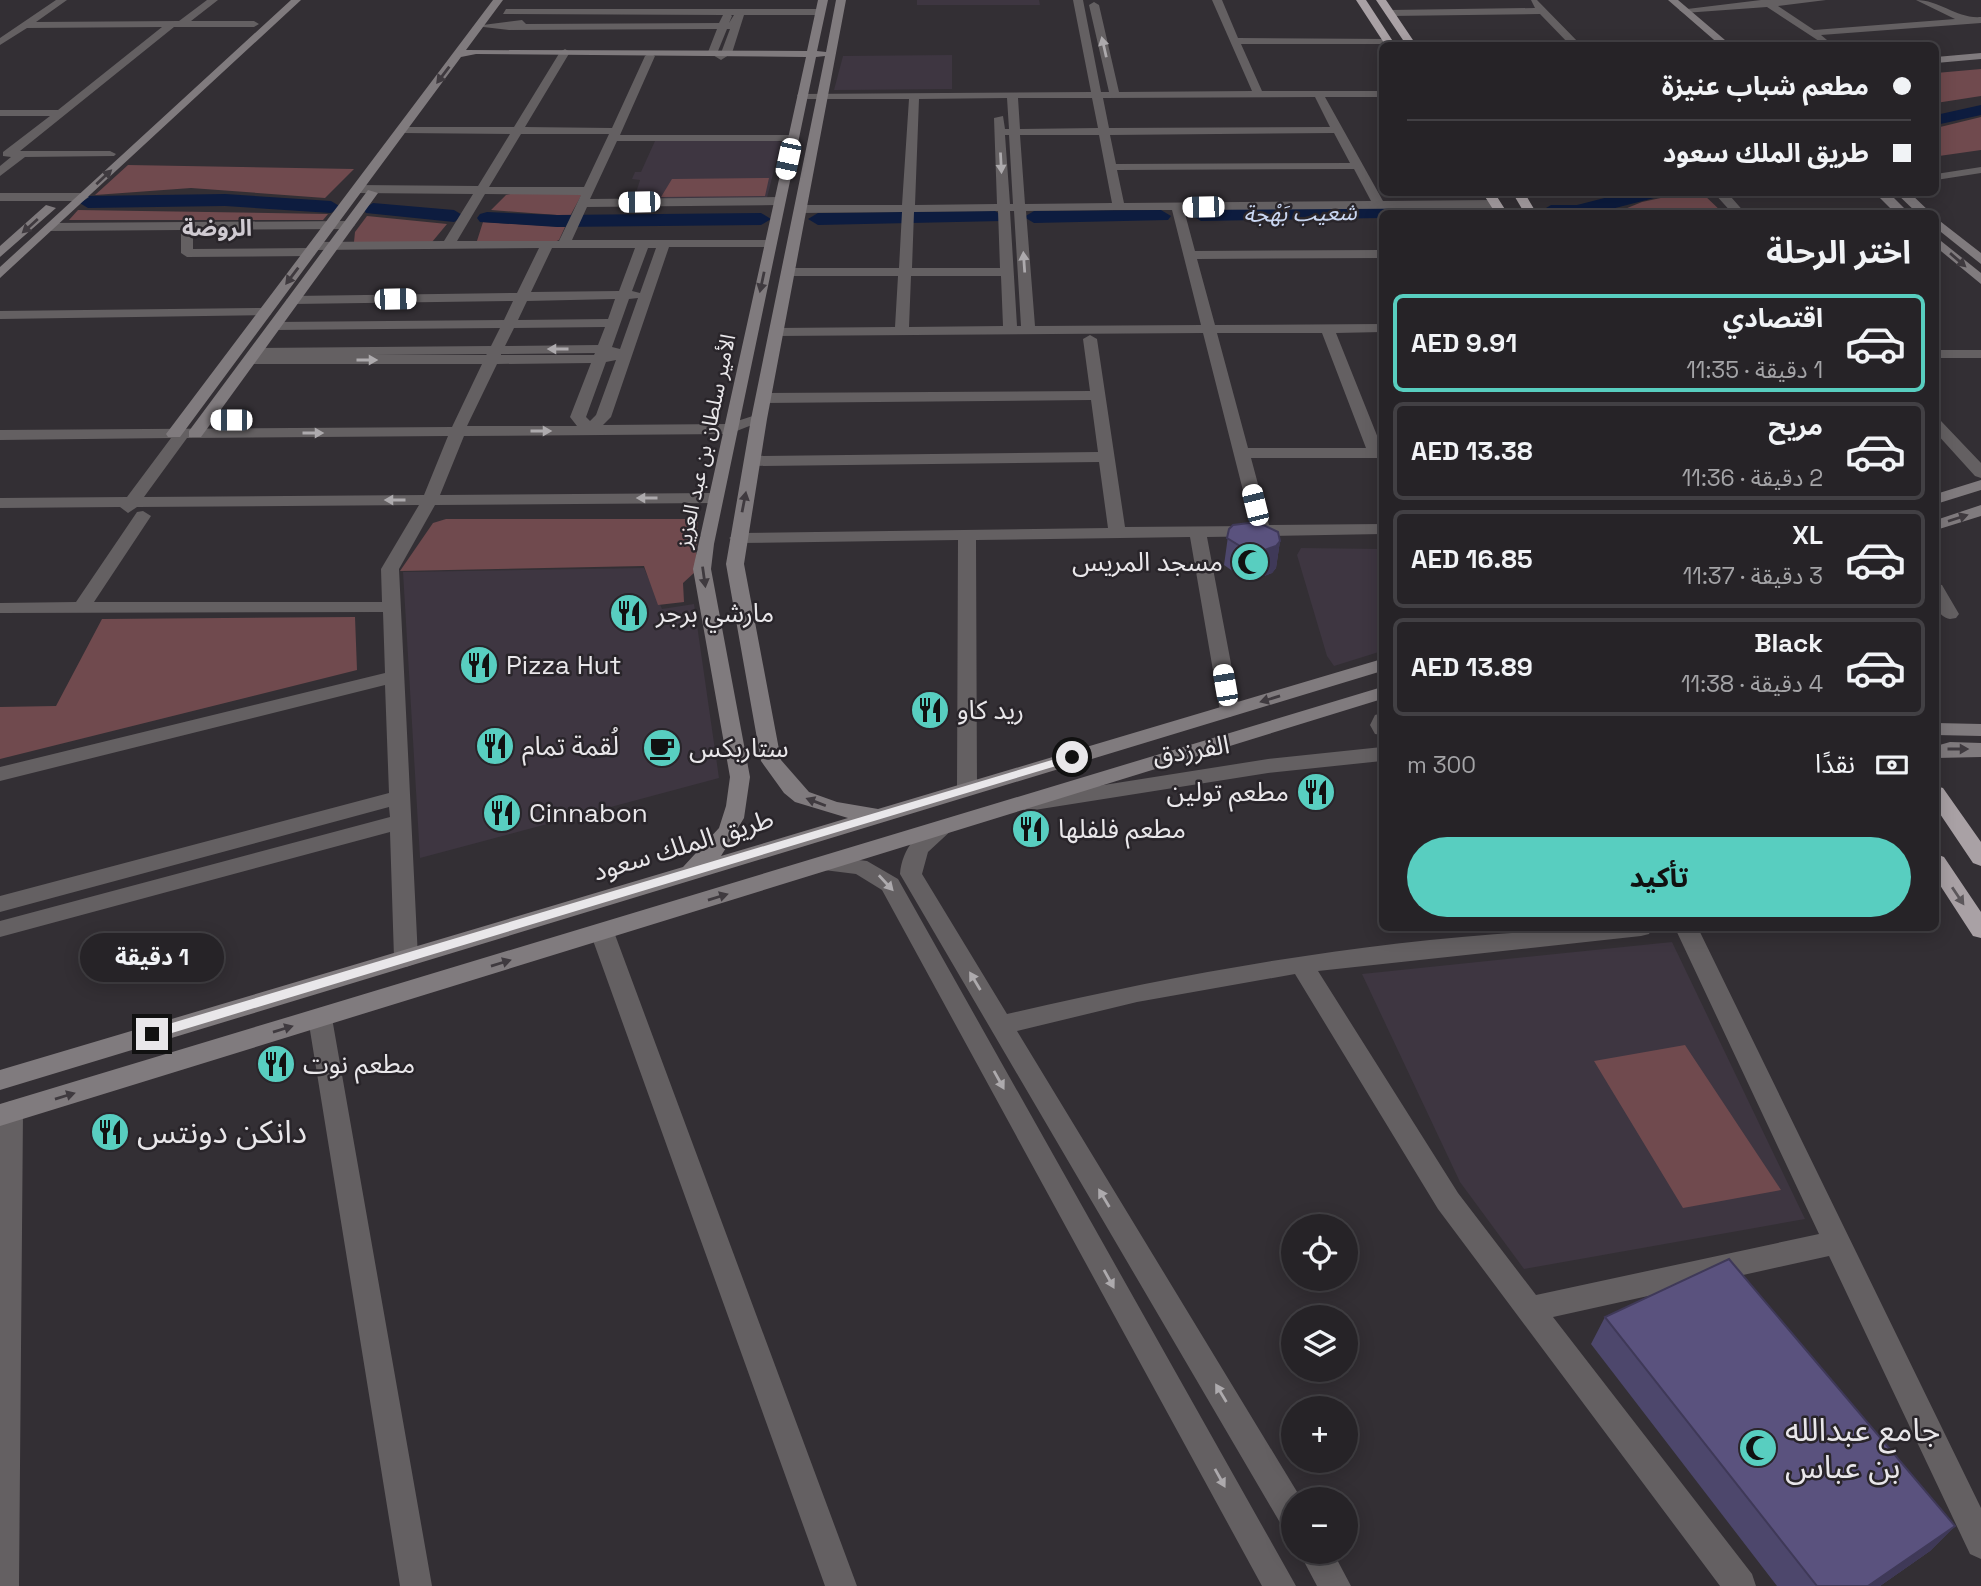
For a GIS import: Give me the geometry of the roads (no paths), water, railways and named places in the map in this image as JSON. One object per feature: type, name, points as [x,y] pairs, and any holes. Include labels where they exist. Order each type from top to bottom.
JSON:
[{"type":"highway","points":[[1361,0],[1388,42]]},
{"type":"highway","points":[[1381,0],[1409,42]]},
{"type":"highway","points":[[1939,797],[1981,858]]},
{"type":"highway","points":[[1939,867],[1981,930]]},
{"type":"street","points":[[0,42],[62,0]]},
{"type":"street","points":[[0,172],[10,154],[60,113],[213,0]]},
{"type":"street","points":[[141,126],[280,0]]},
{"type":"street","points":[[0,274],[296,0]]},
{"type":"street","points":[[81,608],[133,511],[265,312],[480,26],[504,9],[735,0]]},
{"type":"street","points":[[720,54],[728,12],[735,0]]},
{"type":"street","points":[[504,9],[652,25],[727,26],[740,12],[744,0]]},
{"type":"street","name":"الأمير سلطان بن عبد العزيز","points":[[841,0],[759,419],[734,564],[771,761],[791,788],[809,800],[835,809],[883,813]]},
{"type":"street","points":[[1079,0],[1119,208]]},
{"type":"street","points":[[1093,0],[1115,95]]},
{"type":"street","points":[[1217,0],[1258,94]]},
{"type":"street","points":[[1532,0],[1573,42]]},
{"type":"street","points":[[1684,10],[1821,0]]},
{"type":"street","points":[[1921,0],[1968,21]]},
{"type":"street","points":[[638,52],[664,1]]},
{"type":"street","points":[[1767,2],[1824,42]]},
{"type":"street","points":[[1670,5],[1684,10],[1722,42]]},
{"type":"street","points":[[1670,5],[1705,42]]},
{"type":"street","points":[[480,26],[504,9],[740,12],[822,6]]},
{"type":"street","name":"الأمير سلطان بن عبد العزيز","points":[[685,874],[712,853],[731,831],[739,808],[740,777],[702,569],[713,505],[822,6]]},
{"type":"street","points":[[423,124],[504,9]]},
{"type":"street","points":[[1390,13],[1543,11]]},
{"type":"street","points":[[1812,33],[1981,20]]},
{"type":"street","points":[[25,26],[254,24]]},
{"type":"street","points":[[1235,41],[1379,43]]},
{"type":"street","points":[[563,54],[638,52],[832,55]]},
{"type":"street","points":[[459,54],[720,54]]},
{"type":"street","points":[[448,245],[563,54]]},
{"type":"street","points":[[406,958],[390,569],[426,507],[460,425],[523,294],[556,244],[575,221],[650,56]]},
{"type":"street","points":[[1939,60],[1981,56]]},
{"type":"street","points":[[1939,68],[1981,64]]},
{"type":"street","points":[[1237,83],[1242,94]]},
{"type":"street","points":[[1318,94],[1379,205]]},
{"type":"street","points":[[802,96],[1379,94]]},
{"type":"street","points":[[902,331],[914,95]]},
{"type":"street","points":[[998,95],[1010,330]]},
{"type":"street","points":[[1012,95],[1028,330]]},
{"type":"street","points":[[0,113],[60,113]]},
{"type":"street","points":[[402,130],[423,124],[615,134],[793,138]]},
{"type":"street","points":[[999,132],[1338,130]]},
{"type":"street","points":[[91,171],[120,145]]},
{"type":"street","points":[[10,154],[110,154]]},
{"type":"street","points":[[1112,167],[1358,166]]},
{"type":"street","points":[[1939,177],[1981,170]]},
{"type":"street","points":[[357,189],[378,185],[586,197],[779,201]]},
{"type":"street","points":[[0,423],[188,428],[253,356],[378,185]]},
{"type":"street","points":[[0,197],[67,193],[83,197]]},
{"type":"street","points":[[0,253],[67,193]]},
{"type":"street","points":[[1723,196],[1736,210]]},
{"type":"street","points":[[1883,196],[1899,210]]},
{"type":"street","points":[[1906,196],[1921,210]]},
{"type":"street","points":[[800,209],[908,215],[1004,209],[1495,203]]},
{"type":"street","points":[[1177,207],[1262,531]]},
{"type":"street","points":[[50,227],[349,225]]},
{"type":"street","points":[[1939,225],[1981,260]]},
{"type":"street","points":[[187,226],[187,253],[334,246],[770,243]]},
{"type":"street","points":[[578,417],[643,244]]},
{"type":"street","points":[[589,430],[603,417],[663,244]]},
{"type":"street","points":[[1939,244],[1981,280]]},
{"type":"street","points":[[1191,255],[1379,254]]},
{"type":"street","points":[[788,272],[1007,272]]},
{"type":"street","points":[[296,296],[647,292]]},
{"type":"street","points":[[0,315],[265,312]]},
{"type":"street","points":[[275,326],[613,323]]},
{"type":"street","points":[[1242,453],[1379,453],[1327,328]]},
{"type":"street","points":[[776,336],[1090,339],[1379,328]]},
{"type":"street","points":[[776,336],[1010,330],[1211,334]]},
{"type":"street","points":[[1090,339],[1117,533]]},
{"type":"street","points":[[253,356],[625,354]]},
{"type":"street","points":[[1939,354],[1981,354]]},
{"type":"street","points":[[764,398],[1098,395]]},
{"type":"street","points":[[460,425],[578,417],[731,422]]},
{"type":"street","points":[[578,417],[589,430]]},
{"type":"street","points":[[0,435],[188,428],[460,425],[589,430],[759,419]]},
{"type":"street","points":[[1939,427],[1981,473]]},
{"type":"street","points":[[752,461],[1106,457]]},
{"type":"street","points":[[1939,498],[1981,485]]},
{"type":"street","points":[[0,503],[133,511]]},
{"type":"street","points":[[0,517],[133,511],[713,505]]},
{"type":"street","points":[[1939,524],[1981,510]]},
{"type":"street","points":[[738,538],[1379,529]]},
{"type":"street","points":[[1198,532],[1230,711]]},
{"type":"street","points":[[967,535],[967,788]]},
{"type":"street","points":[[1939,594],[1950,614],[1939,613]]},
{"type":"street","points":[[0,608],[391,607]]},
{"type":"street","name":"طريق الملك سعود","points":[[0,1080],[883,813],[1379,667]]},
{"type":"street","points":[[0,774],[394,677]]},
{"type":"street","points":[[1304,689],[1326,709]]},
{"type":"street","points":[[4,1586],[2,1534],[5,1114],[1379,694]]},
{"type":"street","points":[[1939,729],[1981,730]]},
{"type":"street","points":[[1939,751],[1981,750]]},
{"type":"street","name":"الفرزدق","points":[[1009,807],[1268,766],[1379,754]]},
{"type":"street","points":[[0,904],[399,797]]},
{"type":"street","points":[[0,929],[400,822]]},
{"type":"street","points":[[944,827],[922,842],[911,863],[911,874],[1281,1495]]},
{"type":"street","points":[[824,864],[858,865],[890,885],[1280,1586]]},
{"type":"street","points":[[1001,1025],[1137,993],[1301,964],[1613,931]]},
{"type":"street","points":[[1688,931],[1981,1543]]},
{"type":"street","points":[[602,932],[841,1586]]},
{"type":"street","points":[[1301,964],[1448,1201],[1740,1586]]},
{"type":"street","points":[[320,1018],[416,1586]]},
{"type":"street","points":[[1530,1309],[1837,1242]]},
{"type":"street","points":[[1322,1564],[1335,1586]]},
{"type":"waterway","name":"شعيب بَهْجة","points":[[1939,119],[1981,110]]},
{"type":"waterway","name":"شعيب بَهْجة","points":[[1581,210],[1639,196]]},
{"type":"waterway","name":"شعيب بَهْجة","points":[[88,202],[225,200],[331,207]]},
{"type":"waterway","name":"شعيب بَهْجة","points":[[373,209],[454,216]]},
{"type":"waterway","name":"شعيب بَهْجة","points":[[1201,215],[1379,212]]},
{"type":"waterway","name":"شعيب بَهْجة","points":[[1034,217],[1161,216]]},
{"type":"waterway","name":"شعيب بَهْجة","points":[[818,219],[995,217]]},
{"type":"waterway","name":"شعيب بَهْجة","points":[[487,218],[557,221],[761,219]]},
{"type":"place","name":"مسجد المريس","points":[[1250,562]]},
{"type":"place","name":"مارشي برجر","points":[[629,613]]},
{"type":"place","name":"Pizza Hut","points":[[479,665]]},
{"type":"place","name":"ريد كاو","points":[[930,710]]},
{"type":"place","name":"لُقمة تمام","points":[[495,746]]},
{"type":"place","name":"ستاربكس","points":[[662,748]]},
{"type":"place","name":"مطعم تولين","points":[[1316,792]]},
{"type":"place","name":"Cinnabon","points":[[502,813]]},
{"type":"place","name":"مطعم فلفلها","points":[[1031,829]]},
{"type":"place","name":"مطعم نوت","points":[[276,1064]]},
{"type":"place","name":"دانكن دونتس","points":[[110,1132]]},
{"type":"place","name":"جامع عبدالله بن عباس","points":[[1758,1448]]},
{"type":"district","name":"الروضة","points":[[217,228]]}]
